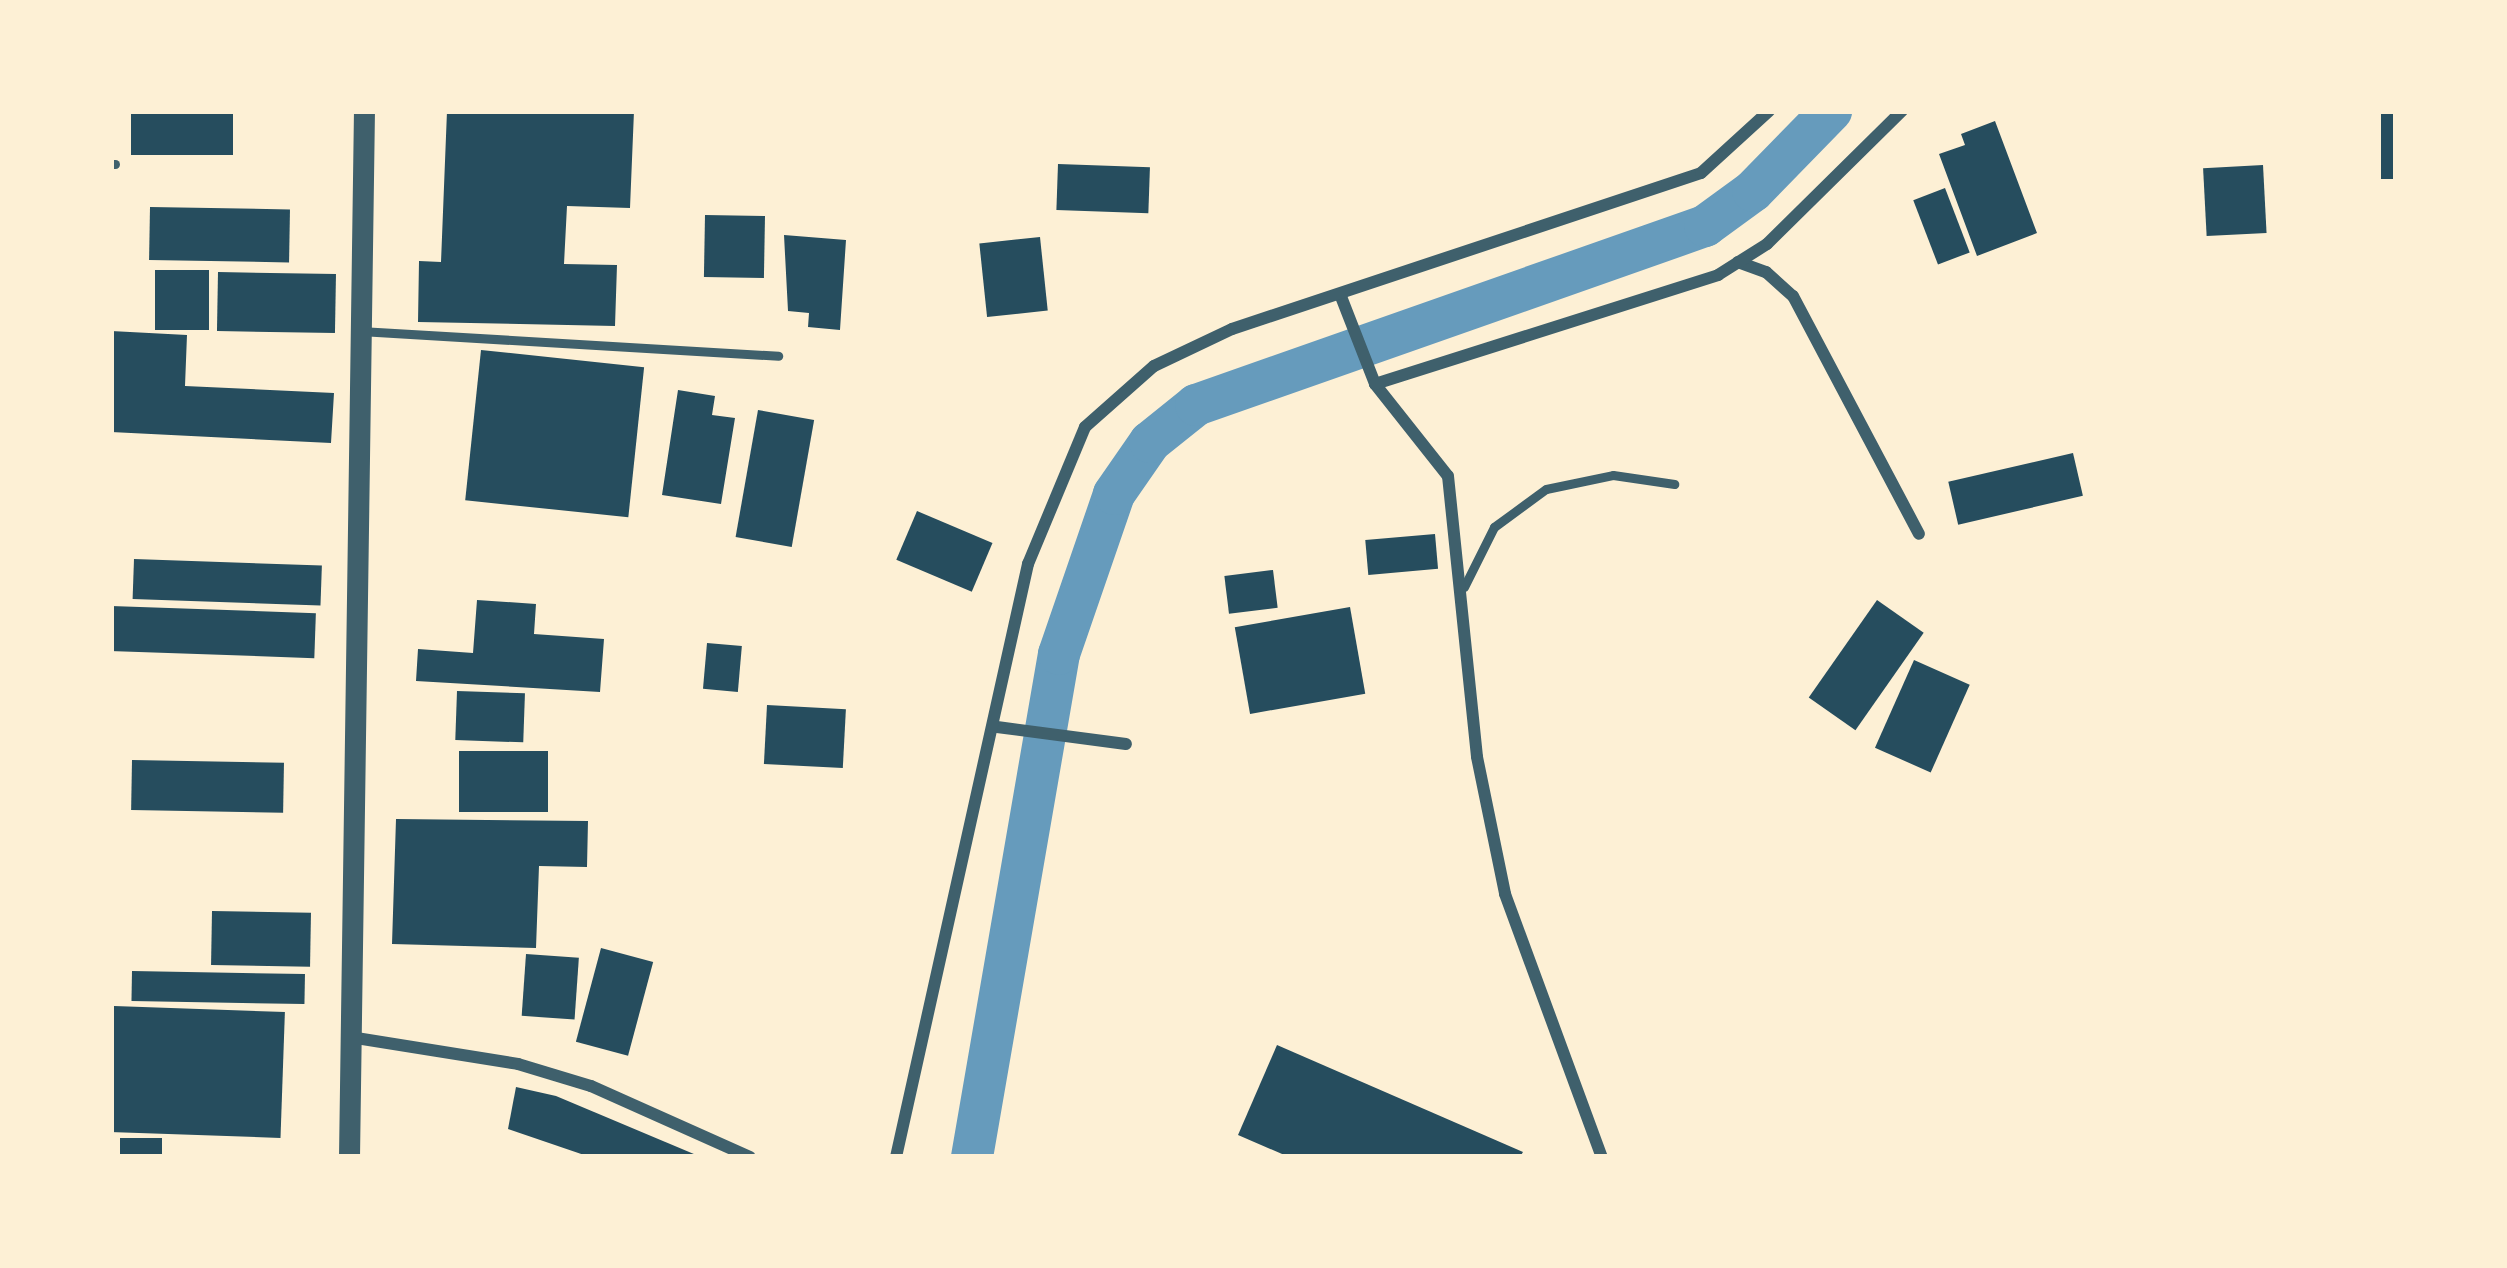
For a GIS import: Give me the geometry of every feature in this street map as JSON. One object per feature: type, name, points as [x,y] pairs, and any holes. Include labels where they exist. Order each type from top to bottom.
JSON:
[{"type":"street","points":[[350,1157],[355,331],[364,111]]},
{"type":"street","points":[[896,1157],[997,727],[1028,564],[1085,428],[1154,366],[1232,329],[1701,173],[1769,111]]},
{"type":"street","points":[[1375,384],[1738,262],[1767,244],[1901,111]]},
{"type":"street","points":[[1738,262],[1766,272],[1793,296],[1919,534]]},
{"type":"street","points":[[1340,294],[1375,384],[1448,476],[1464,587],[1477,757],[1505,894],[1602,1157]]},
{"type":"street","points":[[997,727],[1126,744]]},
{"type":"street","points":[[350,1037],[572,1081],[750,1157]]},
{"type":"lane","points":[[355,331],[778,356]]},
{"type":"lane","points":[[1464,587],[1494,527],[1546,489],[1613,475],[1674,484]]},
{"type":"building","points":[[131,111],[233,111],[233,155],[131,155]]},
{"type":"building","points":[[447,111],[634,111],[630,208],[567,206],[564,264],[617,265],[615,326],[418,322],[419,261],[441,262]]},
{"type":"building","points":[[2381,111],[2396,111],[2396,179],[2381,179]]},
{"type":"building","points":[[1995,121],[2037,233],[1977,256],[1939,154],[1965,145],[1961,134]]},
{"type":"building","points":[[1058,164],[1150,167],[1148,213],[1056,210]]},
{"type":"building","points":[[2263,165],[2267,233],[2207,236],[2203,168]]},
{"type":"building","points":[[1945,188],[1970,252],[1938,265],[1913,200]]},
{"type":"building","points":[[150,207],[290,209],[289,262],[149,260]]},
{"type":"building","points":[[705,215],[765,216],[764,278],[704,277]]},
{"type":"building","points":[[784,235],[846,240],[840,330],[808,327],[809,313],[788,311]]},
{"type":"building","points":[[1040,237],[1048,311],[987,317],[979,243]]},
{"type":"building","points":[[155,270],[209,270],[209,330],[155,330]]},
{"type":"building","points":[[218,272],[336,274],[335,333],[217,331]]},
{"type":"building","points":[[111,331],[187,335],[185,386],[334,393],[331,443],[111,432]]},
{"type":"building","points":[[481,350],[644,367],[628,517],[465,500]]},
{"type":"building","points":[[678,390],[715,396],[712,415],[735,418],[721,504],[662,495]]},
{"type":"building","points":[[758,410],[814,420],[792,547],[736,537]]},
{"type":"building","points":[[2073,453],[2083,496],[1958,525],[1948,482]]},
{"type":"building","points":[[917,511],[992,543],[972,592],[896,560]]},
{"type":"building","points":[[1435,534],[1438,569],[1368,575],[1365,540]]},
{"type":"building","points":[[134,559],[322,566],[320,606],[133,599]]},
{"type":"building","points":[[1273,570],[1278,608],[1229,614],[1224,576]]},
{"type":"building","points":[[477,600],[536,604],[534,634],[604,639],[600,692],[416,681],[418,649],[473,653]]},
{"type":"building","points":[[1877,600],[1924,633],[1855,730],[1809,697]]},
{"type":"building","points":[[111,606],[316,613],[314,658],[111,651]]},
{"type":"building","points":[[1350,607],[1365,694],[1250,714],[1235,627]]},
{"type":"building","points":[[707,643],[742,646],[738,692],[703,689]]},
{"type":"building","points":[[1914,660],[1970,685],[1931,773],[1875,748]]},
{"type":"building","points":[[457,691],[525,693],[523,742],[455,740]]},
{"type":"building","points":[[767,705],[846,709],[843,768],[764,764]]},
{"type":"building","points":[[459,751],[548,751],[548,812],[459,812]]},
{"type":"building","points":[[132,760],[284,763],[283,813],[131,810]]},
{"type":"building","points":[[396,819],[588,821],[587,867],[539,866],[536,948],[392,944]]},
{"type":"building","points":[[212,911],[311,913],[310,967],[211,965]]},
{"type":"building","points":[[601,948],[653,962],[628,1056],[576,1042]]},
{"type":"building","points":[[526,954],[579,958],[575,1020],[522,1016]]},
{"type":"building","points":[[132,971],[305,974],[304,1004],[131,1001]]},
{"type":"building","points":[[114,1006],[285,1012],[280,1138],[111,1132]]},
{"type":"building","points":[[1277,1045],[1523,1152],[1520,1157],[1289,1157],[1238,1135]]},
{"type":"building","points":[[516,1087],[556,1096],[701,1157],[590,1157],[508,1129]]},
{"type":"building","points":[[120,1138],[162,1138],[162,1157],[120,1157]]},
{"type":"waterway","points":[[972,1157],[1059,654],[1114,494],[1150,442],[1196,405],[1705,226],[1753,191],[1831,111]]}]
